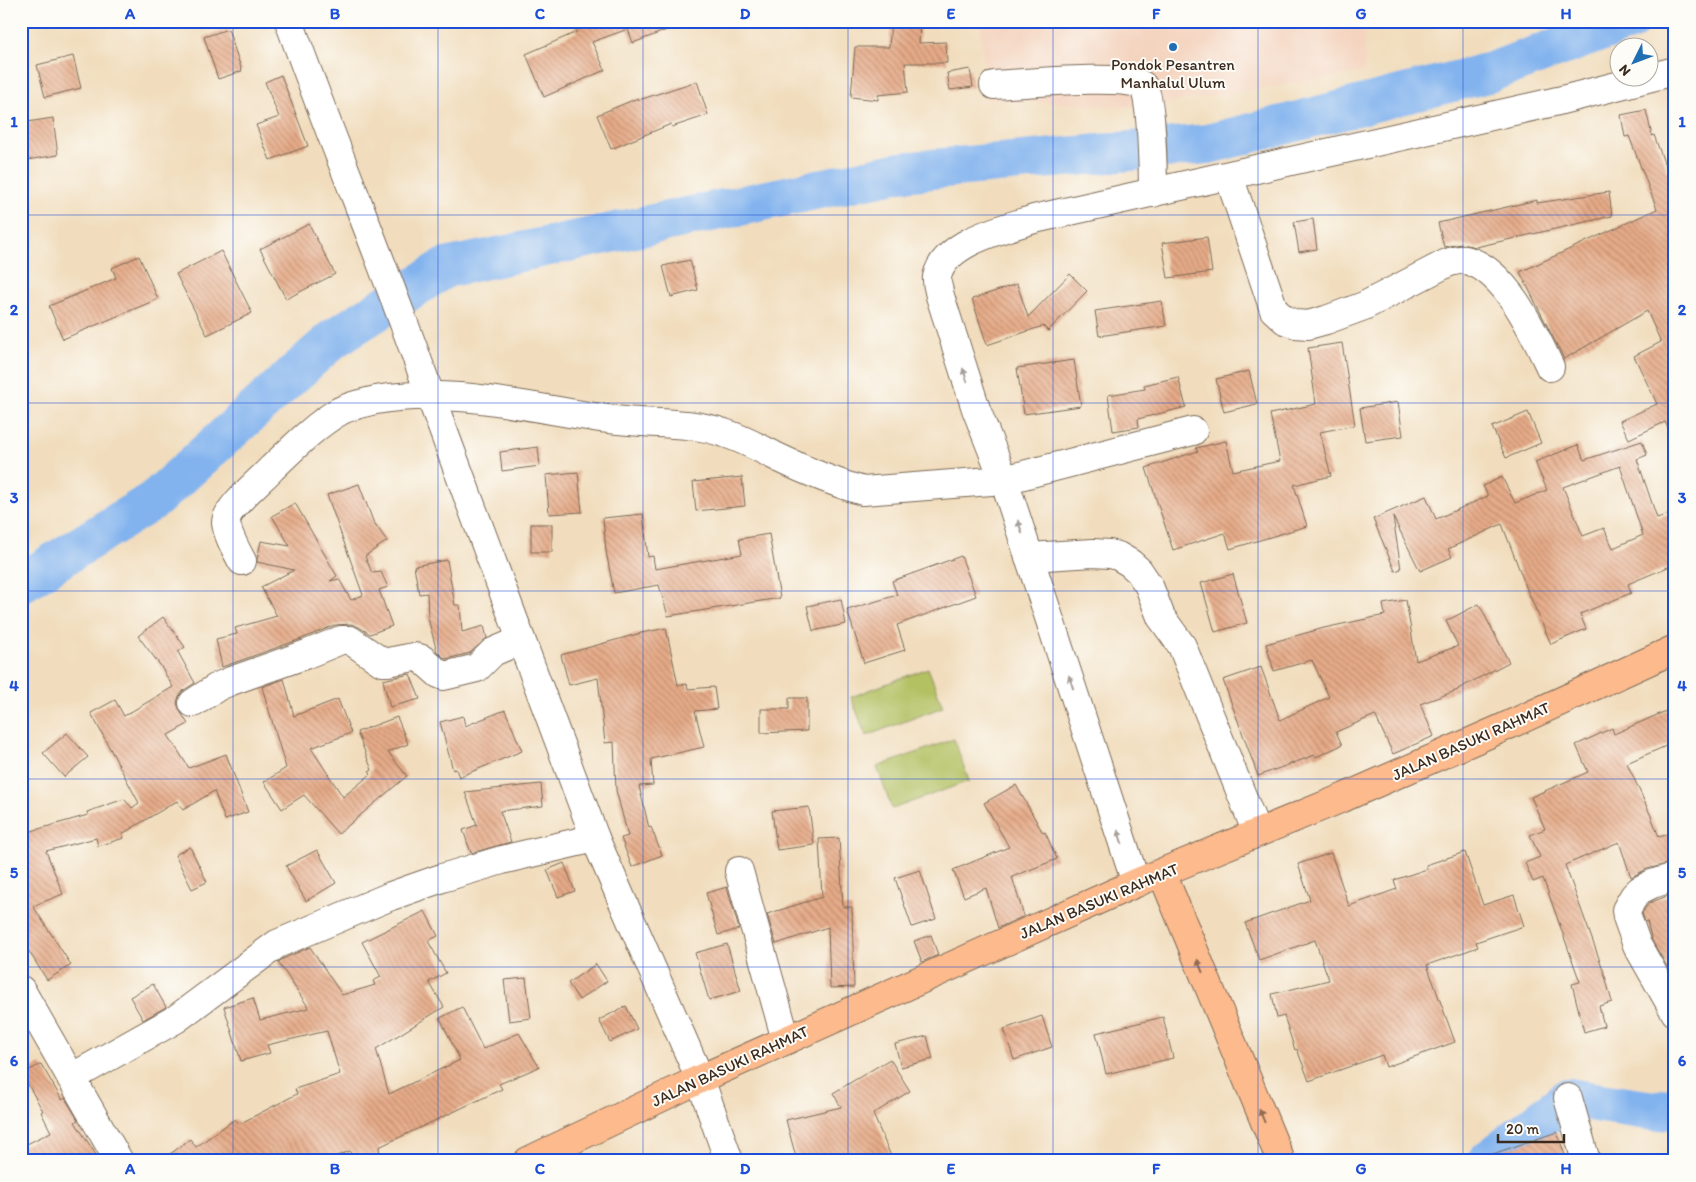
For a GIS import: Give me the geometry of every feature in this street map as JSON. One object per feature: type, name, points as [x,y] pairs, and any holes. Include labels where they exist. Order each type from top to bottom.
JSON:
[{"type":"main road","name":"JALAN BASUKI RAHMAT","points":[[528,1161],[700,1079],[1136,883],[1345,797],[1675,649]]},
{"type":"main road","points":[[1162,873],[1281,1161]]},
{"type":"street","points":[[289,21],[404,322],[595,838],[700,1079],[730,1161]]},
{"type":"street","points":[[1136,883],[1004,480],[976,409],[940,296],[937,275],[942,265],[964,245],[981,236],[1034,220],[1558,101],[1675,71]]},
{"type":"street","points":[[994,85],[1092,79],[1129,80],[1140,84],[1147,95],[1154,193]]},
{"type":"street","points":[[1229,176],[1274,310],[1284,320],[1301,325],[1326,320],[1364,306],[1447,263],[1465,260],[1486,270],[1510,295],[1531,328],[1550,367]]},
{"type":"street","points":[[242,561],[228,532],[226,523],[228,514],[242,498],[309,433],[342,410],[358,404],[389,398],[430,395],[501,402],[610,420],[678,424],[707,428],[749,442],[779,458],[844,486],[863,491],[1004,480],[1193,432]]},
{"type":"street","points":[[1029,557],[1093,553],[1110,554],[1130,563],[1139,572],[1149,586],[1161,617],[1182,646],[1257,833]]},
{"type":"street","points":[[193,704],[231,681],[341,640],[350,640],[382,662],[414,657],[422,659],[444,676],[477,668],[492,652],[521,640]]},
{"type":"street","points":[[71,1078],[176,1019],[277,944],[391,896],[442,878],[502,860],[595,838]]},
{"type":"street","points":[[739,871],[786,1040]]},
{"type":"street","points":[[1675,877],[1640,890],[1626,910],[1637,945],[1675,1012]]},
{"type":"street","points":[[21,990],[119,1161]]},
{"type":"street","points":[[1568,1098],[1586,1161]]},
{"type":"shaded area","name":"Pondok Pesantren Manhalul Ulum","points":[[980,21],[1364,21],[1365,72],[1142,107],[987,100]]},
{"type":"green space","points":[[928,668],[943,707],[866,736],[851,697]]},
{"type":"green space","points":[[954,739],[969,781],[892,809],[877,767]]},
{"type":"building","points":[[573,21],[685,21],[685,23],[633,43],[628,29],[592,42],[605,70],[544,97],[526,54],[577,32]]},
{"type":"building","points":[[891,21],[920,21],[919,43],[946,42],[947,63],[905,63],[908,92],[878,95],[878,100],[851,97],[855,47],[889,47]]},
{"type":"building","points":[[228,29],[242,71],[218,79],[204,37]]},
{"type":"building","points":[[73,56],[81,88],[45,97],[37,65]]},
{"type":"building","points":[[970,69],[973,87],[950,90],[947,73]]},
{"type":"building","points":[[281,75],[308,146],[270,160],[256,125],[279,117],[265,82]]},
{"type":"building","points":[[697,81],[708,115],[672,127],[671,124],[611,149],[597,115],[638,98],[639,100]]},
{"type":"building","points":[[1646,110],[1652,136],[1654,135],[1670,179],[1675,178],[1675,442],[1665,422],[1629,439],[1620,421],[1657,404],[1634,356],[1661,342],[1647,311],[1564,359],[1520,272],[1657,209],[1629,136],[1625,137],[1621,115]]},
{"type":"building","points":[[53,118],[58,155],[27,160],[21,123]]},
{"type":"building","points":[[1609,192],[1612,216],[1476,247],[1461,244],[1444,247],[1438,223],[1537,200],[1537,203]]},
{"type":"building","points":[[1313,219],[1317,249],[1299,252],[1294,222]]},
{"type":"building","points":[[309,224],[335,274],[286,299],[260,249]]},
{"type":"building","points":[[1207,237],[1212,272],[1168,278],[1162,243]]},
{"type":"building","points":[[221,251],[252,313],[207,335],[176,274]]},
{"type":"building","points":[[139,256],[158,299],[63,339],[49,306],[116,278],[112,268]]},
{"type":"building","points":[[690,260],[698,290],[671,297],[663,266]]},
{"type":"building","points":[[1070,274],[1087,291],[1048,331],[1043,326],[987,345],[972,299],[1017,284],[1028,317]]},
{"type":"building","points":[[1162,301],[1166,326],[1099,336],[1095,311]]},
{"type":"building","points":[[1342,343],[1355,425],[1320,432],[1331,476],[1294,485],[1307,526],[1230,549],[1225,533],[1173,550],[1146,468],[1198,451],[1196,448],[1226,441],[1233,471],[1280,461],[1270,414],[1316,404],[1308,348]]},
{"type":"building","points":[[1074,360],[1081,406],[1024,414],[1017,368]]},
{"type":"building","points":[[1249,371],[1257,404],[1224,412],[1216,379]]},
{"type":"building","points":[[1178,377],[1186,407],[1138,419],[1139,427],[1113,431],[1108,395],[1145,389],[1144,385]]},
{"type":"building","points":[[1398,402],[1403,436],[1365,441],[1360,408]]},
{"type":"building","points":[[1528,412],[1541,443],[1506,458],[1492,427]]},
{"type":"building","points":[[1642,441],[1647,455],[1637,459],[1657,518],[1675,512],[1675,564],[1628,584],[1631,593],[1580,614],[1586,629],[1551,644],[1528,592],[1502,524],[1448,549],[1452,557],[1420,571],[1393,517],[1401,569],[1395,571],[1373,519],[1426,496],[1436,519],[1488,496],[1483,486],[1502,477],[1515,503],[1547,490],[1535,462],[1578,445],[1584,460]],"holes":[[[1620,466],[1643,535],[1613,548],[1604,528],[1583,536],[1563,487]]]},
{"type":"building","points":[[538,447],[540,466],[502,471],[500,452]]},
{"type":"building","points":[[578,472],[582,512],[549,514],[546,475]]},
{"type":"building","points":[[742,477],[745,506],[696,511],[693,482]]},
{"type":"building","points":[[359,484],[373,521],[387,541],[365,556],[372,573],[381,572],[388,587],[379,590],[392,626],[370,634],[351,624],[335,625],[222,667],[216,639],[237,634],[235,628],[277,616],[261,587],[294,570],[257,562],[257,560],[261,541],[290,546],[272,516],[295,503],[337,576],[330,581],[339,579],[351,600],[363,595],[327,495]]},
{"type":"building","points":[[643,514],[648,557],[653,556],[655,569],[742,554],[739,539],[769,534],[780,598],[668,616],[659,585],[614,593],[606,551],[603,518]]},
{"type":"building","points":[[531,524],[552,524],[552,552],[531,552]]},
{"type":"building","points":[[961,556],[976,596],[897,625],[905,650],[864,663],[847,610],[897,595],[892,581]]},
{"type":"building","points":[[447,560],[455,605],[460,605],[462,632],[484,626],[487,638],[470,653],[446,659],[437,652],[428,618],[427,593],[419,594],[414,566]]},
{"type":"building","points":[[1233,574],[1247,623],[1215,632],[1201,583]]},
{"type":"building","points":[[841,599],[846,624],[813,631],[807,606]]},
{"type":"building","points":[[1406,600],[1416,661],[1458,646],[1446,621],[1479,604],[1509,662],[1458,690],[1420,704],[1434,736],[1393,754],[1375,715],[1336,732],[1342,745],[1316,757],[1315,755],[1258,776],[1223,680],[1261,667],[1280,720],[1329,697],[1312,660],[1274,671],[1266,644],[1324,628],[1385,615],[1383,604]]},
{"type":"building","points":[[163,617],[185,647],[178,652],[195,683],[184,690],[179,696],[177,703],[188,724],[168,735],[189,768],[226,754],[248,812],[225,820],[214,791],[183,810],[177,801],[122,834],[124,838],[98,846],[96,838],[46,851],[63,894],[33,906],[71,965],[47,980],[21,939],[21,834],[88,815],[87,812],[124,799],[132,808],[139,803],[91,713],[115,700],[124,716],[173,687],[160,665],[138,636]]},
{"type":"building","points":[[666,628],[678,685],[687,684],[688,689],[714,687],[717,709],[695,711],[704,747],[651,759],[653,785],[639,786],[649,828],[651,827],[662,855],[632,867],[621,838],[628,836],[616,790],[614,742],[605,743],[598,678],[569,685],[561,655]]},
{"type":"building","points":[[410,674],[420,699],[390,707],[383,680]]},
{"type":"building","points":[[284,679],[294,716],[338,699],[351,733],[311,748],[343,797],[371,774],[369,772],[372,770],[357,732],[397,717],[408,744],[388,752],[407,776],[338,834],[304,795],[282,809],[264,782],[286,768],[262,687]]},
{"type":"building","points":[[789,698],[807,698],[807,731],[761,733],[761,709],[789,709]]},
{"type":"building","points":[[1675,707],[1675,742],[1627,763],[1659,837],[1675,832],[1675,862],[1647,869],[1631,877],[1619,842],[1565,865],[1604,972],[1612,1002],[1599,1006],[1604,1026],[1584,1032],[1572,984],[1580,982],[1543,878],[1533,882],[1525,863],[1540,857],[1530,835],[1545,829],[1531,797],[1588,772],[1576,745],[1612,728],[1614,734]]},
{"type":"building","points":[[505,710],[522,751],[459,777],[456,769],[453,770],[440,722],[463,716],[465,726]]},
{"type":"building","points":[[67,733],[88,757],[64,777],[43,753]]},
{"type":"building","points":[[541,784],[543,806],[500,811],[511,842],[471,853],[463,830],[477,825],[465,792]]},
{"type":"building","points":[[1016,785],[1043,833],[1045,832],[1057,859],[1012,877],[1024,916],[998,928],[986,888],[964,897],[953,870],[1009,847],[984,803]]},
{"type":"building","points":[[809,807],[814,845],[777,850],[772,811]]},
{"type":"building","points":[[839,838],[843,907],[852,907],[854,987],[830,988],[828,927],[776,944],[767,914],[822,897],[819,839]]},
{"type":"building","points":[[190,847],[207,882],[192,889],[175,855]]},
{"type":"building","points":[[317,850],[336,883],[306,901],[286,866]]},
{"type":"building","points":[[1465,852],[1483,905],[1514,895],[1524,926],[1476,942],[1478,947],[1427,965],[1455,1042],[1386,1067],[1382,1055],[1309,1081],[1297,1049],[1295,1050],[1284,1016],[1277,1018],[1272,994],[1329,980],[1315,940],[1259,960],[1245,923],[1310,900],[1298,864],[1331,853],[1349,906],[1397,889],[1394,880],[1427,869],[1426,865]]},
{"type":"building","points":[[564,863],[575,891],[558,897],[547,870]]},
{"type":"building","points":[[920,870],[936,919],[912,927],[895,878]]},
{"type":"building","points":[[727,887],[739,929],[718,935],[706,893]]},
{"type":"building","points":[[1675,893],[1675,980],[1652,941],[1647,921],[1645,922],[1642,913],[1649,903]]},
{"type":"building","points":[[425,911],[438,936],[428,941],[446,973],[429,982],[444,1007],[376,1049],[389,1094],[460,1060],[440,1018],[462,1007],[483,1049],[519,1033],[539,1067],[499,1084],[502,1089],[379,1147],[380,1155],[352,1160],[350,1151],[324,1161],[161,1161],[190,1139],[196,1147],[235,1119],[239,1124],[297,1094],[295,1089],[340,1074],[327,1031],[267,1045],[270,1053],[241,1061],[224,1007],[253,998],[260,1020],[309,1008],[278,962],[310,947],[342,995],[375,985],[373,981],[381,977],[362,942]]},
{"type":"building","points":[[931,935],[938,955],[922,962],[914,941]]},
{"type":"building","points":[[727,944],[741,991],[709,1000],[695,953]]},
{"type":"building","points":[[596,964],[607,981],[579,1000],[568,983]]},
{"type":"building","points":[[526,978],[531,1018],[509,1021],[504,980]]},
{"type":"building","points":[[153,984],[166,1007],[143,1020],[130,997]]},
{"type":"building","points":[[626,1006],[637,1029],[610,1042],[599,1020]]},
{"type":"building","points":[[1042,1016],[1052,1047],[1014,1060],[1004,1029]]},
{"type":"building","points":[[1163,1017],[1173,1058],[1106,1074],[1096,1033]]},
{"type":"building","points":[[927,1036],[933,1059],[901,1067],[895,1044]]},
{"type":"building","points":[[890,1059],[910,1091],[873,1114],[893,1161],[827,1161],[826,1154],[797,1161],[786,1120],[841,1107],[833,1093]]},
{"type":"building","points":[[41,1064],[62,1100],[65,1098],[78,1120],[75,1122],[100,1161],[21,1161],[21,1147],[51,1132],[41,1112],[43,1111],[22,1074]]},
{"type":"building","points":[[1557,1132],[1567,1161],[1482,1161],[1481,1158]]},
{"type":"waterway","points":[[21,583],[154,500],[333,339],[445,268],[900,172],[1208,144],[1491,72],[1630,21]]},
{"type":"waterway","points":[[1487,1161],[1568,1098],[1654,1111],[1675,1107]]},
{"type":"place","name":"Pondok Pesantren Manhalul Ulum","points":[[1173,47]]}]
